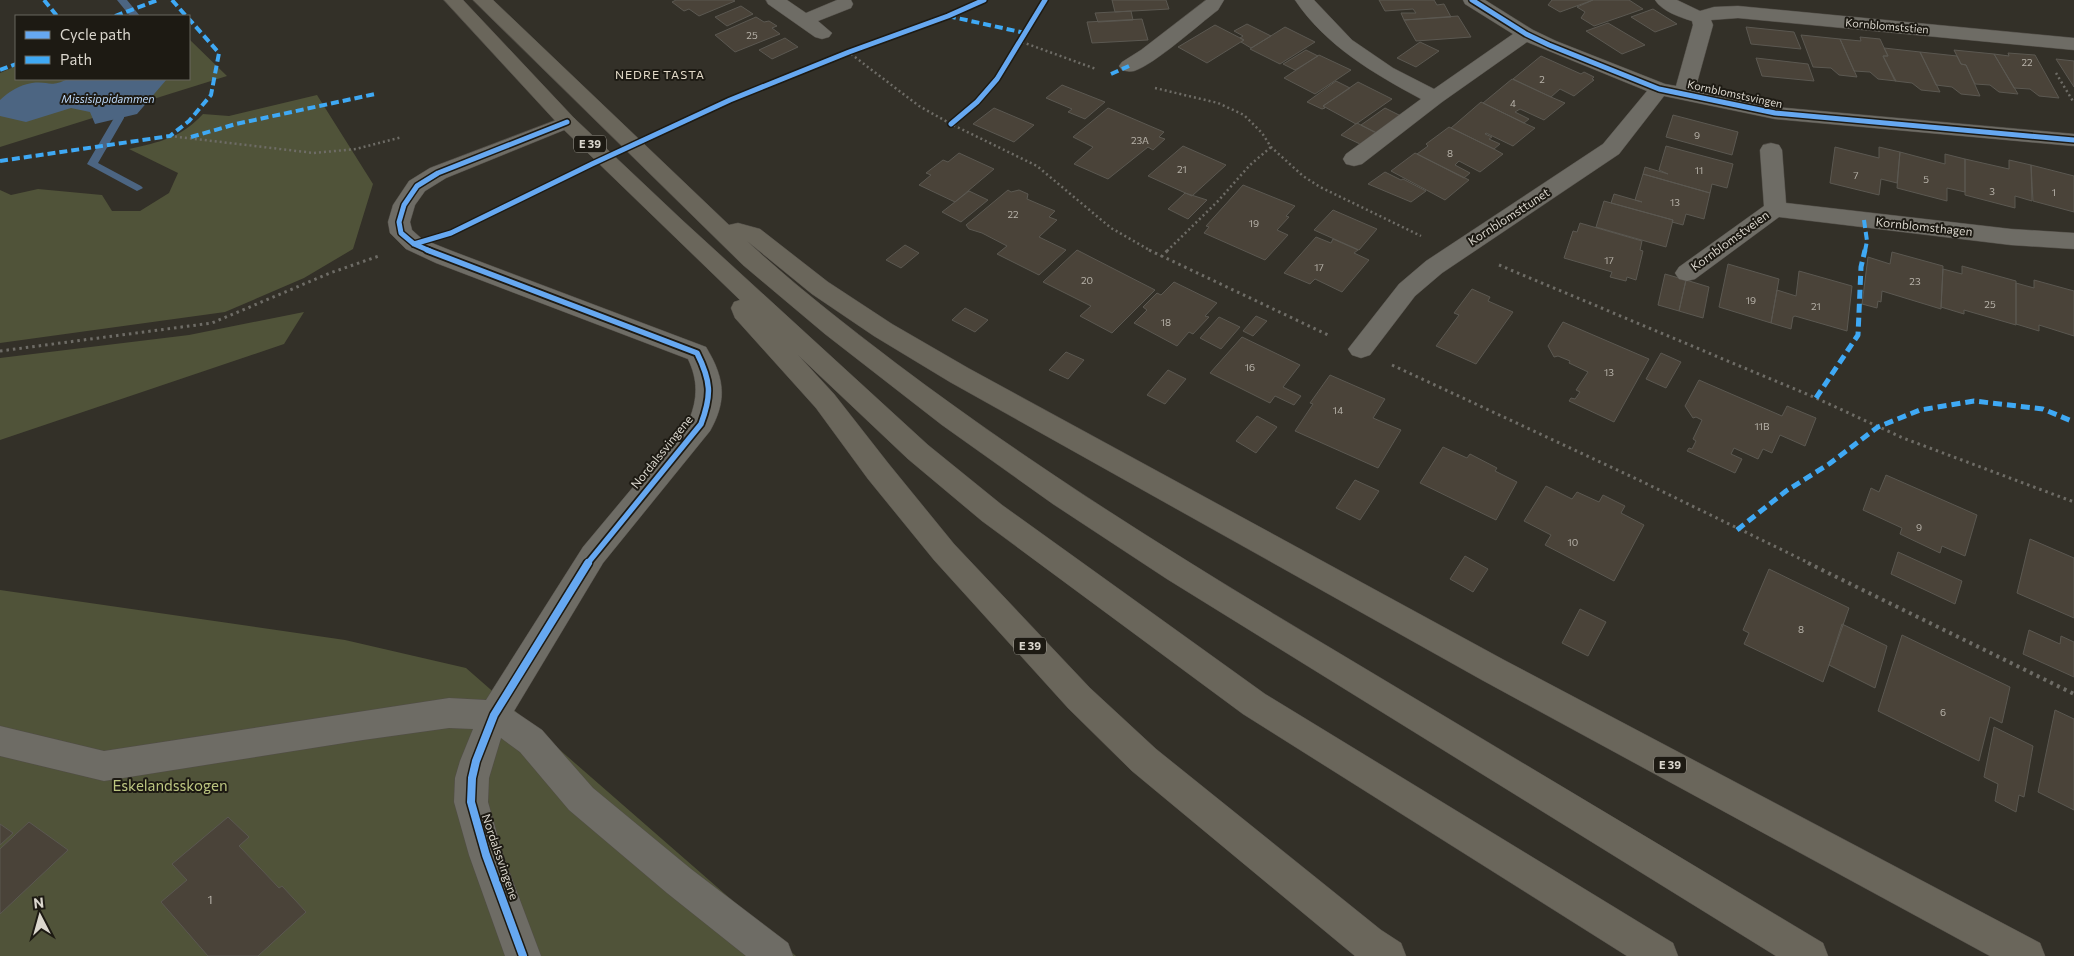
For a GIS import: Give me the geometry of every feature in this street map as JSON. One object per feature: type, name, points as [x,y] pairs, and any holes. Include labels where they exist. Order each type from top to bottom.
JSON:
[{"type":"highway","name":"E 39","points":[[453,0],[567,122],[674,224],[918,452],[985,507],[1254,704],[1660,956]]},
{"type":"highway","name":"E 39","points":[[482,0],[533,46],[711,220],[798,300],[900,380],[987,444],[1106,526],[1236,608],[1810,956]]},
{"type":"highway","name":"E 39","points":[[711,220],[752,234],[820,288],[883,330],[1107,458],[1494,670],[2027,956]]},
{"type":"highway","name":"E 39","points":[[736,280],[744,312],[825,401],[878,471],[944,552],[1079,698],[1144,760],[1368,943],[1388,956]]},
{"type":"street","points":[[776,0],[822,33]]},
{"type":"street","points":[[1129,66],[1211,6],[1215,0]]},
{"type":"street","points":[[1304,0],[1345,44],[1386,72],[1435,98]]},
{"type":"street","name":"Kornblomstsvingen","points":[[1472,0],[1526,34],[1591,63],[1659,88],[1775,114],[2074,140]]},
{"type":"street","points":[[1664,0],[1684,12],[1700,17],[1703,25],[1684,93]]},
{"type":"street","points":[[804,20],[844,4]]},
{"type":"street","name":"Kornblomststien","points":[[1700,17],[1714,13],[1738,12],[2074,44]]},
{"type":"street","points":[[1354,159],[1435,98],[1526,34]]},
{"type":"street","name":"Kornblomsttunet","points":[[1361,349],[1407,290],[1434,267],[1611,149],[1659,88]]},
{"type":"street","name":"Nordalssvingene","points":[[523,956],[486,855],[471,802],[472,778],[476,761],[494,715],[540,636],[593,555],[701,424],[710,402],[710,386],[706,370],[697,353],[414,244],[401,233],[399,222],[404,205],[417,186],[438,172],[567,122]]},
{"type":"street","name":"Kornblomstveien","points":[[1687,273],[1775,208],[1771,150]]},
{"type":"street","name":"Kornblomsthagen","points":[[1775,208],[2002,236],[2074,241]]},
{"type":"street","points":[[0,741],[104,766],[363,724],[450,713],[494,715],[532,741],[581,800],[679,881],[775,956]]},
{"type":"path","points":[[822,33],[905,96],[951,124],[1037,166],[1111,228],[1161,257],[1643,482],[2074,694]]},
{"type":"path","points":[[1017,49],[1022,42],[1024,34]]},
{"type":"path","points":[[1022,42],[1102,71]]},
{"type":"path","points":[[840,55],[858,48]]},
{"type":"path","points":[[1152,87],[1218,103],[1244,115],[1262,133],[1271,147],[1303,176],[1320,187],[1427,239],[1460,249],[1626,317],[1816,398],[1903,438],[2074,502]]},
{"type":"path","points":[[951,124],[958,118]]},
{"type":"path","points":[[170,136],[314,153],[356,149],[402,137]]},
{"type":"path","points":[[1161,257],[1271,147]]},
{"type":"path","points":[[0,351],[212,323],[330,273],[414,244]]},
{"type":"green space","points":[[190,40],[227,76],[0,147],[0,73],[15,66],[15,80],[190,80]]},
{"type":"green space","points":[[317,95],[373,184],[353,249],[304,278],[225,312],[0,343],[0,190],[11,195],[38,189],[102,195],[112,211],[140,211],[169,193],[178,173],[129,149],[178,134],[187,129],[203,114],[229,116]]},
{"type":"green space","points":[[304,312],[284,344],[0,440],[0,358],[189,335]]},
{"type":"green space","name":"Eskelandsskogen","points":[[0,590],[345,640],[466,668],[796,956],[0,956]]},
{"type":"water","name":"Missisippidammen","points":[[66,80],[166,80],[137,114],[95,124],[90,112],[71,108],[26,122],[0,116],[0,100],[15,89],[32,83],[53,84]]},
{"type":"building","points":[[676,0],[735,1],[699,16],[689,9],[684,11],[672,2]]},
{"type":"building","points":[[1112,0],[1166,0],[1169,9],[1115,12]]},
{"type":"building","points":[[1379,0],[1434,0],[1437,5],[1444,4],[1451,17],[1404,20],[1401,13],[1416,13],[1413,9],[1385,11]]},
{"type":"building","points":[[1552,0],[1593,0],[1560,12],[1548,5]]},
{"type":"building","points":[[1593,0],[1629,0],[1643,9],[1594,26],[1581,18],[1585,12],[1577,7]]},
{"type":"building","points":[[741,6],[753,14],[727,26],[715,17]]},
{"type":"building","points":[[1653,9],[1677,24],[1655,32],[1631,17]]},
{"type":"building","points":[[1131,11],[1133,20],[1098,22],[1095,13]]},
{"type":"building","points":[[1458,16],[1471,37],[1416,41],[1404,20]]},
{"type":"building","points":[[756,17],[777,26],[772,28],[780,34],[735,52],[715,35]]},
{"type":"building","points":[[1142,19],[1148,40],[1092,43],[1087,22]]},
{"type":"building","points":[[1608,23],[1645,45],[1622,54],[1586,31]]},
{"type":"building","points":[[1247,24],[1271,36],[1251,48],[1241,42],[1244,40],[1240,38],[1243,36],[1234,31]]},
{"type":"building","points":[[1215,25],[1244,40],[1207,63],[1178,47]]},
{"type":"building","points":[[1285,27],[1315,42],[1280,64],[1250,49]]},
{"type":"building","points":[[1746,27],[1794,32],[1801,49],[1751,44]]},
{"type":"building","points":[[1801,35],[1840,39],[1857,77],[1839,75],[1831,68],[1813,67]]},
{"type":"building","points":[[1860,37],[1880,39],[1888,56],[1883,56],[1896,81],[1878,79],[1870,72],[1854,71],[1840,39],[1861,41]]},
{"type":"building","points":[[785,38],[798,47],[772,59],[759,50]]},
{"type":"building","points":[[1420,42],[1439,51],[1416,67],[1397,58]]},
{"type":"building","points":[[1884,48],[1920,52],[1940,92],[1921,90],[1912,83],[1895,81],[1883,56],[1888,56]]},
{"type":"building","points":[[1306,50],[1318,56],[1295,70],[1283,64]]},
{"type":"building","points":[[1954,50],[1994,54],[2018,94],[1999,92],[1990,85],[1975,84],[1966,65],[1961,64]]},
{"type":"building","points":[[1920,52],[1957,56],[1961,64],[1966,65],[1980,96],[1961,94],[1952,87],[1936,85]]},
{"type":"building","points":[[2008,53],[2035,55],[2059,98],[2039,96],[2030,89],[2014,88],[1994,54],[2009,56]]},
{"type":"building","points":[[1319,55],[1351,70],[1315,94],[1284,78]]},
{"type":"building","points":[[1541,56],[1581,74],[1584,72],[1594,77],[1592,79],[1594,80],[1574,96],[1560,89],[1551,97],[1513,79]]},
{"type":"building","points":[[1756,58],[1808,64],[1814,81],[1762,76]]},
{"type":"building","points":[[2056,59],[2074,61],[2074,87]]},
{"type":"building","points":[[1512,79],[1565,103],[1544,120],[1520,109],[1515,112],[1529,119],[1524,123],[1483,103]]},
{"type":"building","points":[[1336,81],[1350,88],[1323,106],[1325,108],[1322,109],[1307,102]]},
{"type":"building","points":[[1358,82],[1392,99],[1356,124],[1323,106]]},
{"type":"building","points":[[1062,85],[1105,102],[1085,119],[1068,112],[1072,109],[1046,98]]},
{"type":"building","points":[[1481,102],[1535,128],[1513,146],[1486,133],[1492,137],[1489,139],[1500,144],[1494,149],[1451,128]]},
{"type":"building","points":[[994,108],[1034,125],[1014,142],[973,124]]},
{"type":"building","points":[[1108,108],[1164,132],[1159,137],[1165,139],[1153,150],[1148,147],[1108,179],[1074,164],[1093,147],[1073,137]]},
{"type":"building","points":[[1385,108],[1401,116],[1377,133],[1361,125]]},
{"type":"building","points":[[1673,115],[1738,132],[1732,155],[1666,137]]},
{"type":"building","points":[[1357,123],[1376,133],[1360,144],[1341,135]]},
{"type":"building","points":[[1449,127],[1503,154],[1480,172],[1459,161],[1455,165],[1470,173],[1464,178],[1417,154],[1428,146],[1426,144]]},
{"type":"building","points":[[1183,146],[1226,165],[1192,196],[1148,176]]},
{"type":"building","points":[[1666,146],[1733,164],[1727,188],[1712,184],[1710,193],[1643,174],[1645,167],[1668,174],[1659,170]]},
{"type":"building","points":[[1835,147],[1879,158],[1879,147],[1900,152],[1897,183],[1881,179],[1879,195],[1830,183]]},
{"type":"building","points":[[1900,152],[1945,164],[1945,154],[1965,159],[1965,192],[1947,188],[1947,201],[1897,188]]},
{"type":"building","points":[[959,153],[994,169],[955,202],[919,185],[931,175],[926,173],[943,160],[948,162]]},
{"type":"building","points":[[1415,153],[1469,180],[1445,200],[1391,171]]},
{"type":"building","points":[[1965,159],[2009,169],[2009,160],[2031,165],[2032,201],[2015,196],[2015,208],[1965,195]]},
{"type":"building","points":[[2031,165],[2074,176],[2074,212],[2033,201]]},
{"type":"building","points":[[1385,172],[1426,191],[1411,202],[1368,184]]},
{"type":"building","points":[[1643,174],[1710,193],[1704,219],[1686,214],[1683,225],[1672,222],[1673,220],[1611,203],[1614,194],[1635,200]]},
{"type":"building","points":[[1243,185],[1295,206],[1286,216],[1289,217],[1277,230],[1288,235],[1265,260],[1204,233],[1209,227],[1206,226]]},
{"type":"building","points":[[1008,190],[1011,192],[1019,190],[1028,194],[1027,199],[1055,211],[1049,217],[1057,220],[1039,237],[1066,250],[1039,275],[997,254],[1007,246],[982,233],[969,229],[966,225]]},
{"type":"building","points":[[969,191],[988,200],[961,222],[942,212]]},
{"type":"building","points":[[1185,193],[1207,200],[1188,219],[1168,209]]},
{"type":"building","points":[[1604,201],[1673,220],[1666,247],[1596,227]]},
{"type":"building","points":[[1333,210],[1377,229],[1359,250],[1314,230]]},
{"type":"building","points":[[1580,223],[1642,241],[1640,250],[1643,251],[1636,280],[1627,277],[1626,281],[1610,277],[1612,272],[1564,258],[1573,231],[1577,232]]},
{"type":"building","points":[[1316,237],[1331,243],[1333,239],[1358,250],[1354,253],[1369,260],[1342,292],[1315,279],[1310,284],[1284,273]]},
{"type":"building","points":[[905,245],[919,253],[901,268],[886,260]]},
{"type":"building","points":[[1077,250],[1155,290],[1112,333],[1080,316],[1091,306],[1043,282]]},
{"type":"building","points":[[1892,252],[1943,266],[1941,309],[1882,291],[1881,302],[1878,301],[1877,308],[1862,304],[1868,257],[1890,264]]},
{"type":"building","points":[[1728,264],[1779,279],[1771,323],[1719,307]]},
{"type":"building","points":[[1962,266],[2016,281],[2016,325],[1964,310],[1964,314],[1941,307],[1943,269],[1962,274]]},
{"type":"building","points":[[1799,271],[1852,286],[1847,331],[1795,316],[1793,317],[1791,329],[1771,323],[1777,290],[1796,296]]},
{"type":"building","points":[[1665,274],[1686,280],[1679,311],[1658,305]]},
{"type":"building","points":[[1686,280],[1709,287],[1703,318],[1679,311]]},
{"type":"building","points":[[2034,280],[2074,291],[2074,336],[2039,325],[2039,331],[2016,324],[2016,283],[2034,288]]},
{"type":"building","points":[[1174,282],[1217,303],[1205,316],[1209,317],[1193,334],[1189,332],[1177,346],[1134,323],[1147,310],[1143,307],[1157,293],[1161,295]]},
{"type":"building","points":[[1472,289],[1490,297],[1488,301],[1513,312],[1476,364],[1436,346],[1459,315],[1454,313]]},
{"type":"building","points":[[965,308],[988,320],[975,332],[952,320]]},
{"type":"building","points":[[1256,316],[1267,321],[1253,336],[1243,331]]},
{"type":"building","points":[[1219,317],[1240,327],[1221,349],[1200,338]]},
{"type":"building","points":[[1563,322],[1649,359],[1614,422],[1569,401],[1571,398],[1575,399],[1580,392],[1576,390],[1588,372],[1569,363],[1570,361],[1558,356],[1554,357],[1548,346]]},
{"type":"building","points":[[1242,337],[1300,365],[1283,387],[1301,396],[1294,405],[1275,396],[1270,403],[1210,373]]},
{"type":"building","points":[[1066,352],[1084,360],[1068,379],[1049,370]]},
{"type":"building","points":[[1661,353],[1681,362],[1666,388],[1646,379]]},
{"type":"building","points":[[1168,370],[1186,379],[1165,404],[1147,395]]},
{"type":"building","points":[[1330,375],[1385,399],[1373,418],[1401,430],[1378,468],[1295,431],[1313,404],[1310,403]]},
{"type":"building","points":[[1699,380],[1782,416],[1787,406],[1816,418],[1805,446],[1780,435],[1772,453],[1763,449],[1758,459],[1734,448],[1731,454],[1742,459],[1735,473],[1687,451],[1689,448],[1692,449],[1696,441],[1693,439],[1702,420],[1696,417],[1693,418],[1685,406]]},
{"type":"building","points":[[1257,416],[1277,427],[1256,453],[1236,441]]},
{"type":"building","points":[[1443,447],[1467,458],[1470,454],[1497,468],[1495,471],[1517,482],[1496,520],[1420,483]]},
{"type":"building","points":[[1886,475],[1977,515],[1965,556],[1942,546],[1940,553],[1900,534],[1902,528],[1863,510],[1871,488],[1879,492]]},
{"type":"building","points":[[1355,480],[1379,491],[1360,520],[1336,508]]},
{"type":"building","points":[[1546,486],[1572,499],[1577,492],[1599,502],[1603,495],[1625,506],[1621,513],[1644,525],[1614,581],[1545,545],[1551,535],[1524,521]]},
{"type":"building","points":[[2030,539],[2074,558],[2074,618],[2017,593]]},
{"type":"building","points":[[1898,552],[1962,581],[1955,604],[1891,574]]},
{"type":"building","points":[[1465,556],[1488,569],[1473,592],[1450,579]]},
{"type":"building","points":[[1769,569],[1849,608],[1823,682],[1744,644],[1749,633],[1743,630]]},
{"type":"building","points":[[1580,609],[1606,622],[1588,656],[1562,643]]},
{"type":"building","points":[[1842,624],[1887,646],[1875,688],[1829,665]]},
{"type":"building","points":[[2029,630],[2060,644],[2061,636],[2074,642],[2074,677],[2023,654]]},
{"type":"building","points":[[1902,635],[2010,687],[2002,723],[1990,717],[1979,761],[1878,711]]},
{"type":"building","points":[[2055,710],[2074,719],[2074,810],[2038,792]]},
{"type":"building","points":[[1994,727],[2033,746],[2024,797],[2019,795],[2016,812],[1995,801],[1998,784],[1984,777]]},
{"type":"building","points":[[228,817],[249,837],[239,846],[279,888],[282,886],[306,912],[258,956],[208,956],[161,902],[187,880],[172,864]]},
{"type":"building","points":[[29,822],[68,850],[0,914],[0,849]]},
{"type":"building","points":[[0,824],[13,833],[0,845]]},
{"type":"waterway","points":[[122,0],[134,15]]},
{"type":"waterway","points":[[119,101],[119,118],[92,164],[137,188]]},
{"type":"marked path","points":[[44,0],[56,15]]},
{"type":"marked path","points":[[118,15],[158,0]]},
{"type":"marked path","points":[[172,0],[185,15]]},
{"type":"marked path","points":[[948,16],[1025,33]]},
{"type":"marked path","points":[[0,161],[170,136],[189,121],[211,95],[219,53],[190,20]]},
{"type":"marked path","points":[[0,70],[15,64]]},
{"type":"marked path","points":[[1111,74],[1129,66]]},
{"type":"marked path","points":[[191,137],[236,124],[375,94]]},
{"type":"marked path","points":[[1816,398],[1858,335],[1861,267],[1867,241],[1864,220]]},
{"type":"marked path","points":[[1737,530],[1786,491],[1829,464],[1878,427],[1920,410],[1974,401],[2043,409],[2074,422]]},
{"type":"cycle path","points":[[414,244],[451,233],[592,164],[730,100],[849,52],[948,16],[984,0]]},
{"type":"cycle path","points":[[951,124],[977,102],[997,79],[1045,0]]},
{"type":"cycle path","points":[[1472,0],[1526,34],[1549,45],[1659,89],[1775,113],[2074,140]]},
{"type":"cycle path","points":[[523,956],[486,855],[471,802],[472,778],[476,761],[494,715],[593,555],[701,424],[708,404],[710,388],[706,372],[697,353],[414,244],[401,233],[399,222],[404,205],[417,186],[438,173],[567,122]]},
{"type":"district","name":"NEDRE TASTA","points":[[660,75]]}]
